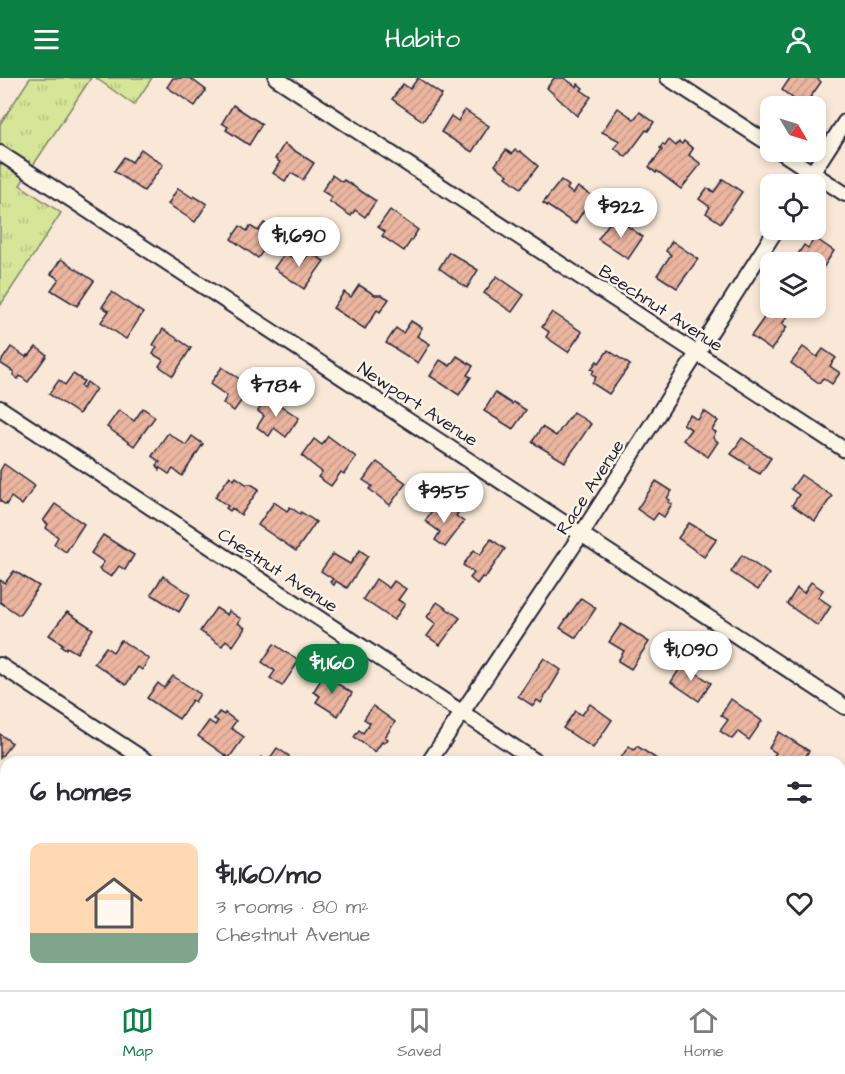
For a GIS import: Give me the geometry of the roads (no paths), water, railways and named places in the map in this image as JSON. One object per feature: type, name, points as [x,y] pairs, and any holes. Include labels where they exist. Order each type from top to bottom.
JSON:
[{"type":"street","name":"Beechnut Avenue","points":[[276,78],[845,450]]},
{"type":"street","points":[[668,78],[760,138]]},
{"type":"street","points":[[812,172],[845,122]]},
{"type":"street","name":"Newport Avenue","points":[[0,153],[845,707]]},
{"type":"street","points":[[796,162],[845,194]]},
{"type":"street","name":"Race Avenue","points":[[433,756],[582,533],[770,240]]},
{"type":"street","name":"Chestnut Avenue","points":[[0,408],[528,756]]},
{"type":"street","points":[[0,665],[139,756]]}]
